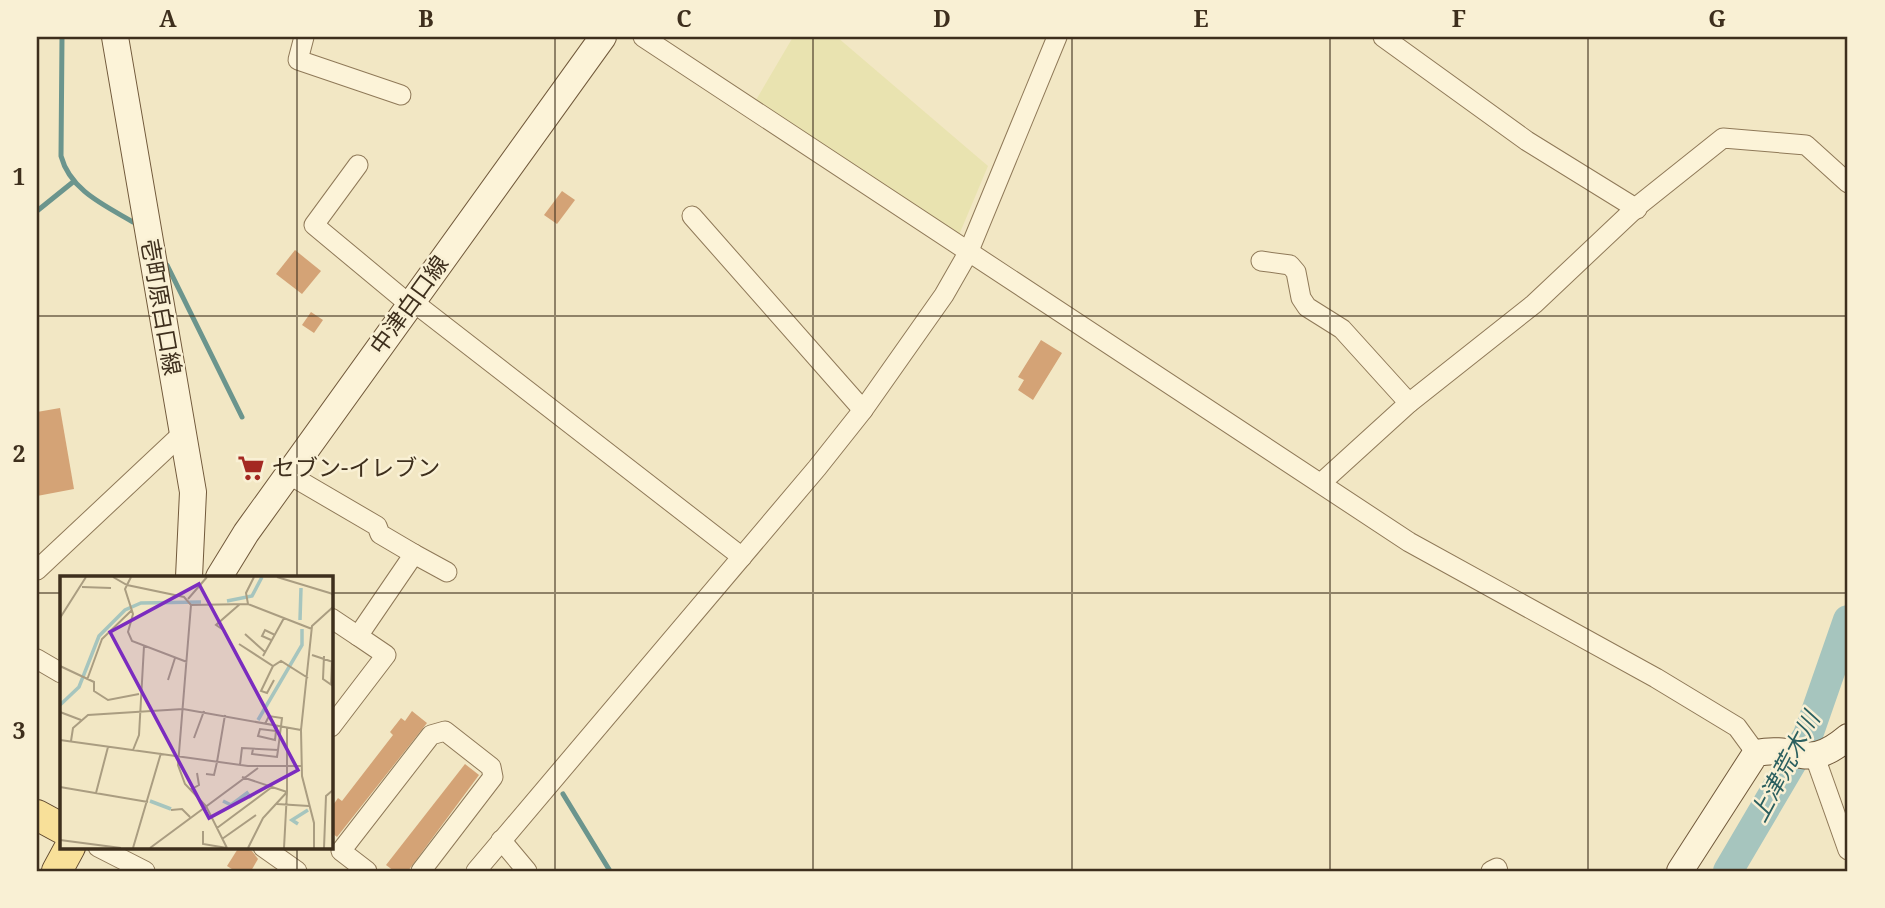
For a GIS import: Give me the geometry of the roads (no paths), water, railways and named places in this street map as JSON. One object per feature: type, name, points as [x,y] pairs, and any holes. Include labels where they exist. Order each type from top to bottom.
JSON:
[{"type":"main road","name":"壱町原白口線","points":[[115,37],[193,492],[190,569]]},
{"type":"main road","name":"中津白口線","points":[[220,576],[288,474],[603,37]]},
{"type":"main road","points":[[190,569],[220,576]]},
{"type":"main road","points":[[1680,871],[1763,751],[1815,757],[1831,751],[1848,737]]},
{"type":"main road","points":[[37,815],[60,827]]},
{"type":"main road","points":[[57,871],[69,848]]},
{"type":"street","points":[[304,37],[298,60],[401,95]]},
{"type":"street","points":[[643,37],[1409,542],[1656,678],[1737,727],[1763,751]]},
{"type":"street","points":[[476,871],[863,410],[944,295],[968,253],[1057,37]]},
{"type":"street","points":[[1383,37],[1527,141],[1637,209]]},
{"type":"street","points":[[1321,484],[1409,403],[1534,304],[1637,209],[1723,138],[1806,145],[1848,183]]},
{"type":"street","points":[[359,165],[314,225],[411,303],[742,557]]},
{"type":"street","points":[[692,216],[863,410]]},
{"type":"street","points":[[1261,261],[1290,265],[1296,272],[1301,298],[1307,307],[1342,329],[1409,403]]},
{"type":"street","points":[[37,570],[182,434]]},
{"type":"street","points":[[288,474],[377,526],[380,534],[447,572]]},
{"type":"street","points":[[358,636],[414,554]]},
{"type":"street","points":[[332,619],[386,655],[332,726]]},
{"type":"street","points":[[37,660],[60,672]]},
{"type":"street","points":[[367,871],[341,851],[430,735],[444,731],[491,766],[493,777],[421,871]]},
{"type":"street","points":[[1815,757],[1848,850]]},
{"type":"street","points":[[501,840],[527,871]]},
{"type":"street","points":[[100,848],[145,871]]},
{"type":"street","points":[[264,848],[297,871]]},
{"type":"street","points":[[1491,871],[1497,868],[1498,871]]},
{"type":"waterway","points":[[62,37],[61,156],[65,168],[80,187],[100,203],[133,222]]},
{"type":"waterway","points":[[37,211],[73,182]]},
{"type":"waterway","points":[[167,265],[242,417]]},
{"type":"waterway","name":"上津荒木川","points":[[1728,871],[1808,735],[1848,620]]},
{"type":"waterway","points":[[563,794],[610,871]]},
{"type":"place","name":"セブン-イレブン","points":[[251,468]]}]
